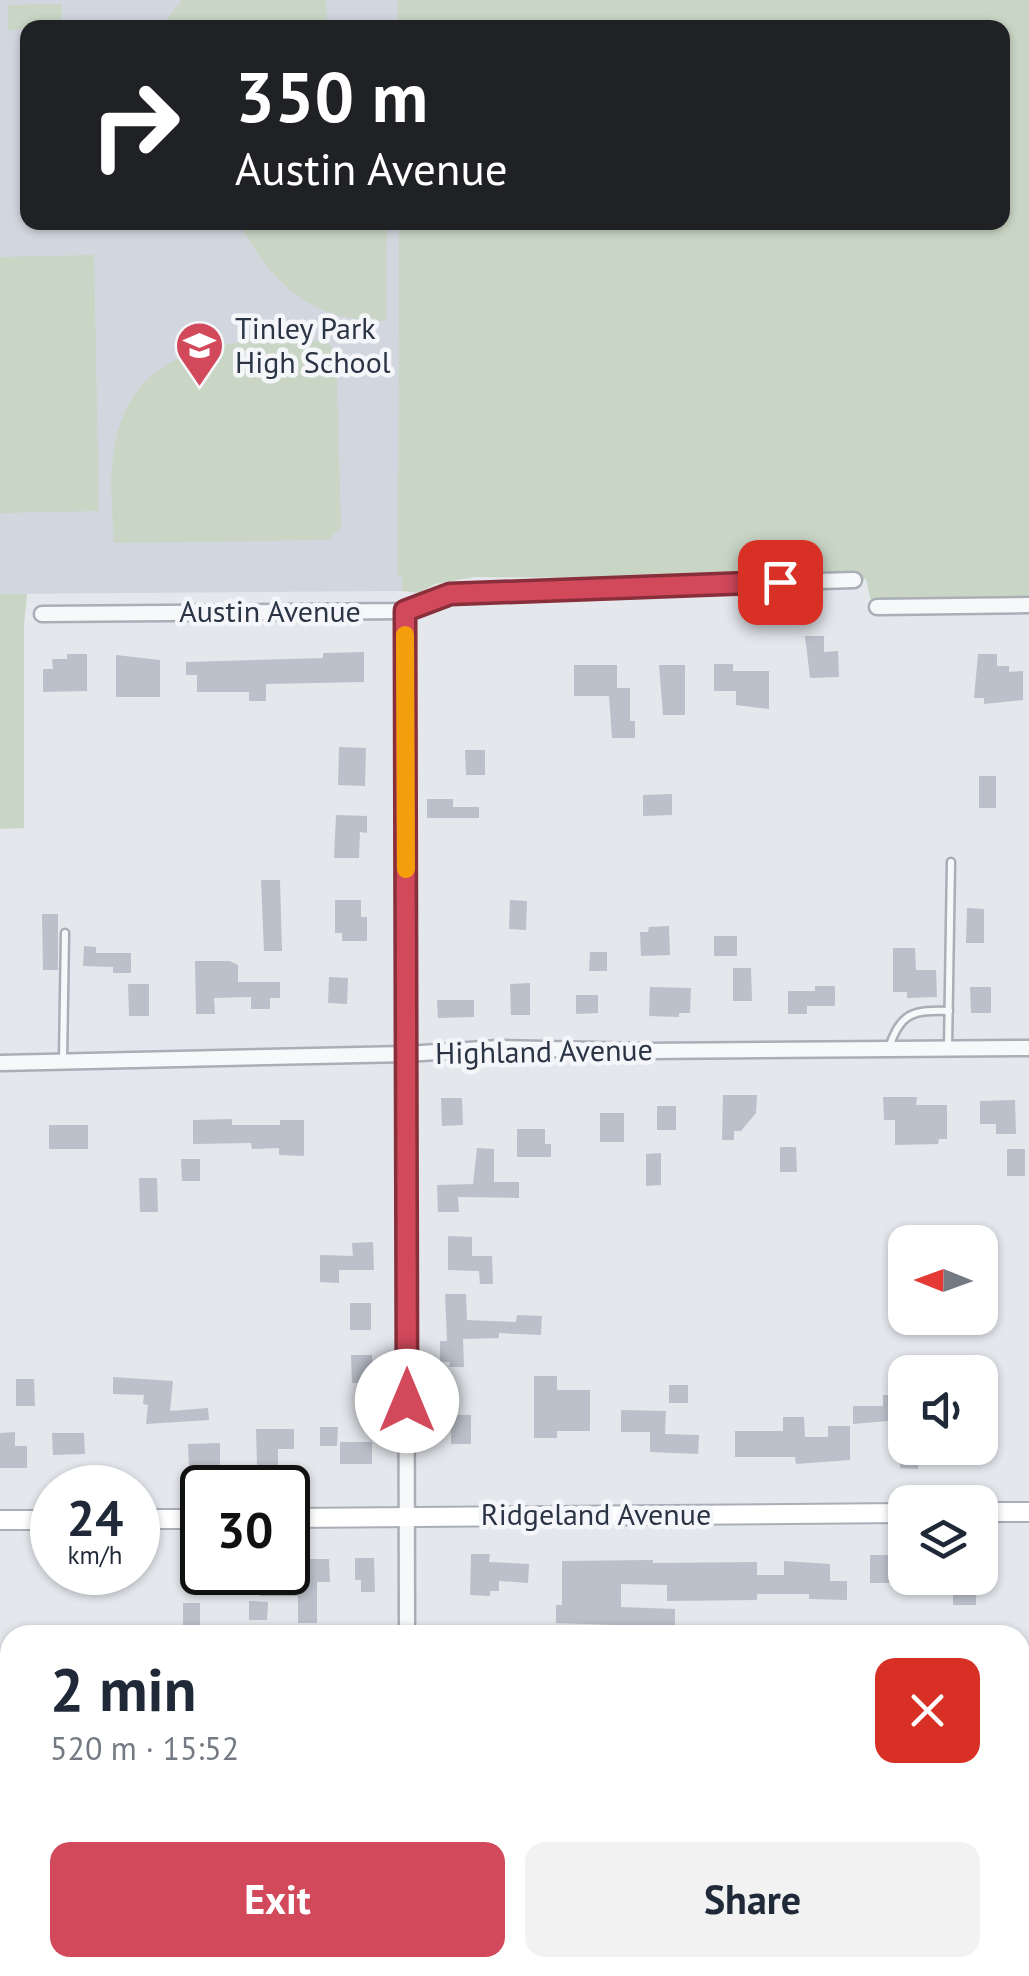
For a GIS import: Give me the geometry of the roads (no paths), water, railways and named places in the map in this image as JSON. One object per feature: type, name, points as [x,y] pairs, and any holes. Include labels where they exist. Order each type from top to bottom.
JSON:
[{"type":"street","name":"Austin Avenue","points":[[42,614],[405,611],[450,594],[485,591],[854,580]]},
{"type":"street","points":[[877,607],[1029,605]]},
{"type":"street","points":[[405,611],[407,1625]]},
{"type":"street","name":"Highland Avenue","points":[[0,1063],[406,1054],[499,1048],[1029,1048]]},
{"type":"street","points":[[998,1512],[1029,1512]]},
{"type":"street","name":"Ridgeland Avenue","points":[[310,1518],[888,1513]]},
{"type":"street","points":[[0,1520],[30,1520]]},
{"type":"lane","points":[[948,1048],[951,862]]},
{"type":"lane","points":[[63,1062],[64,933]]},
{"type":"lane","points":[[889,1049],[900,1022],[910,1014],[949,1011]]},
{"type":"place","name":"Tinley Park High School","points":[[200,388]]}]
